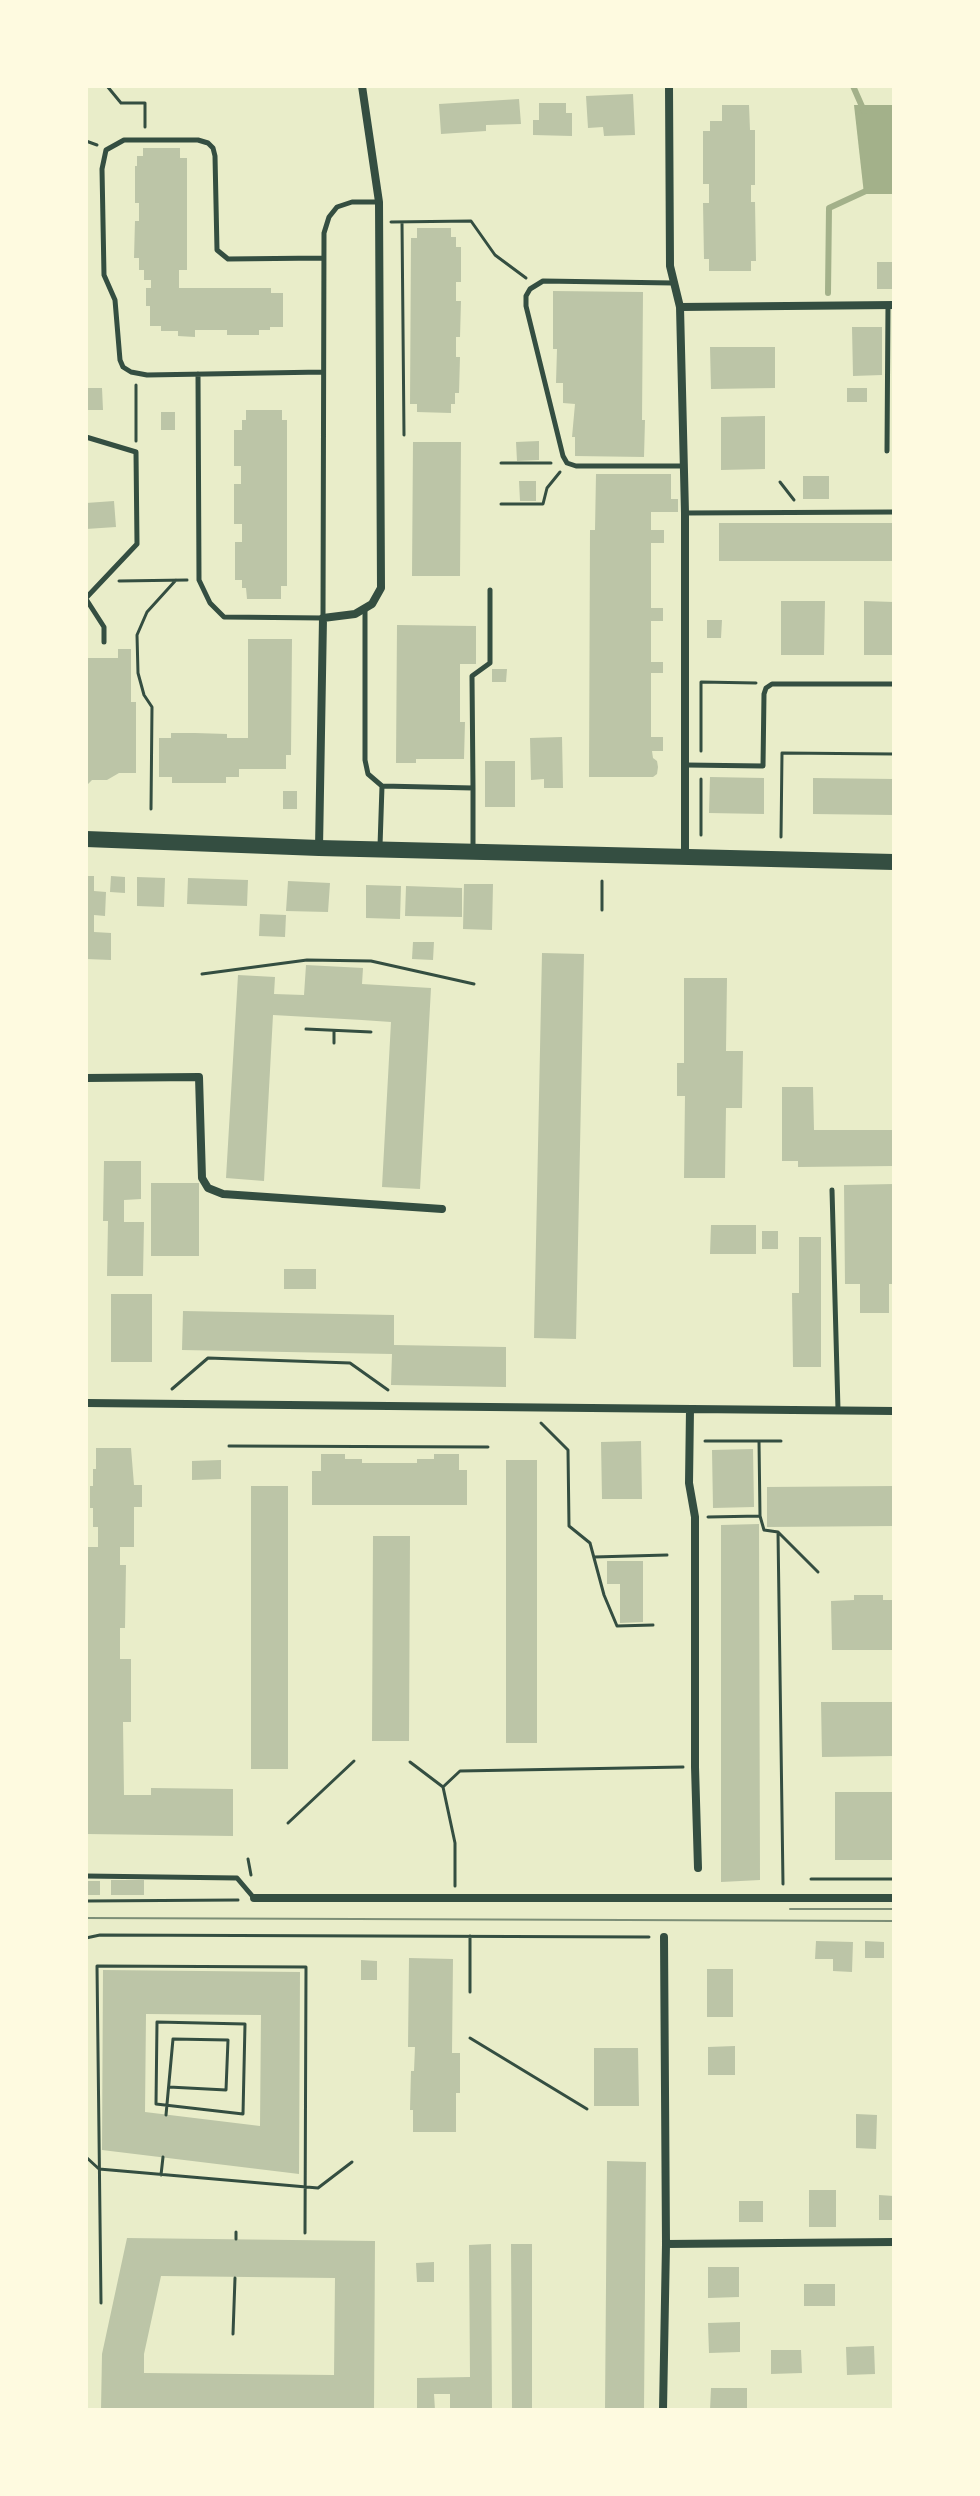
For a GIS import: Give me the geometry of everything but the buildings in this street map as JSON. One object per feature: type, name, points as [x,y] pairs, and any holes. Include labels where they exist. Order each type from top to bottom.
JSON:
[{"type":"main road","points":[[86,839],[894,862]]},
{"type":"street","points":[[319,848],[323,618],[355,614],[372,604],[381,588],[379,202],[362,86]]},
{"type":"street","points":[[669,86],[670,266],[680,307],[685,513],[685,857]]},
{"type":"street","points":[[680,307],[891,305]]},
{"type":"street","points":[[86,1078],[199,1077],[202,1178],[208,1188],[223,1194],[442,1209]]},
{"type":"street","points":[[86,1403],[894,1411]]},
{"type":"street","points":[[690,1409],[689,1483],[695,1517],[698,1868]]},
{"type":"street","points":[[254,1898],[894,1898]]},
{"type":"street","points":[[663,2410],[666,2244],[664,1937]]},
{"type":"street","points":[[666,2244],[894,2242]]},
{"type":"lane","points":[[322,258],[228,259],[217,250],[213,148],[208,143],[198,140],[124,140],[106,150],[102,169],[104,275],[115,300],[123,367],[136,373],[323,372]]},
{"type":"lane","points":[[198,374],[199,580],[210,603],[224,617],[323,618],[324,233],[329,217],[337,207],[352,202],[379,202]]},
{"type":"lane","points":[[673,283],[552,280],[536,284],[526,296],[526,306],[567,463],[576,466],[684,466]]},
{"type":"lane","points":[[887,451],[891,305]]},
{"type":"lane","points":[[86,437],[136,452],[137,544],[86,598],[104,627],[104,642]]},
{"type":"lane","points":[[685,513],[894,512]]},
{"type":"lane","points":[[473,852],[472,676],[490,663],[490,590]]},
{"type":"lane","points":[[365,608],[365,760],[368,774],[382,786],[473,788]]},
{"type":"lane","points":[[685,765],[763,766],[764,694],[769,685],[894,684]]},
{"type":"lane","points":[[380,849],[382,786]]},
{"type":"lane","points":[[832,1190],[838,1411]]},
{"type":"lane","points":[[86,1876],[237,1878],[254,1898]]},
{"type":"path","points":[[107,86],[121,103],[145,103],[145,139]]},
{"type":"path","points":[[404,435],[402,222],[471,221],[495,255],[536,284]]},
{"type":"path","points":[[136,373],[136,428]]},
{"type":"path","points":[[501,463],[567,463]]},
{"type":"path","points":[[501,504],[543,504],[547,488],[567,463]]},
{"type":"path","points":[[780,482],[803,512]]},
{"type":"path","points":[[151,809],[152,707],[141,688],[137,635],[147,612],[176,580]]},
{"type":"path","points":[[102,581],[199,580]]},
{"type":"path","points":[[701,835],[701,682],[775,684]]},
{"type":"path","points":[[781,837],[782,753],[894,754]]},
{"type":"path","points":[[602,881],[602,910]]},
{"type":"path","points":[[202,974],[307,960],[371,961],[474,984]]},
{"type":"path","points":[[306,1029],[371,1032]]},
{"type":"path","points":[[334,1031],[334,1043]]},
{"type":"path","points":[[173,1389],[208,1358],[350,1363],[388,1390]]},
{"type":"path","points":[[525,1408],[568,1450],[569,1526],[590,1543],[604,1595],[617,1626],[653,1625]]},
{"type":"path","points":[[689,1441],[781,1441]]},
{"type":"path","points":[[759,1441],[760,1516],[764,1530],[778,1532],[818,1572]]},
{"type":"path","points":[[229,1446],[488,1447]]},
{"type":"path","points":[[695,1517],[760,1516]]},
{"type":"path","points":[[778,1532],[783,1891]]},
{"type":"path","points":[[594,1557],[667,1555]]},
{"type":"path","points":[[288,1823],[354,1761]]},
{"type":"path","points":[[410,1762],[443,1787],[455,1843],[455,1898]]},
{"type":"path","points":[[443,1787],[460,1771],[695,1767]]},
{"type":"path","points":[[811,1879],[894,1879]]},
{"type":"path","points":[[86,1901],[254,1898]]},
{"type":"path","points":[[86,1938],[100,1935],[664,1937]]},
{"type":"path","points":[[470,1936],[470,1992]]},
{"type":"path","points":[[101,2303],[97,1966],[306,1967],[305,2233]]},
{"type":"path","points":[[157,2022],[245,2024],[243,2114],[167,2105],[156,2104],[157,2022]]},
{"type":"path","points":[[470,2038],[587,2109]]},
{"type":"path","points":[[166,2115],[173,2039],[228,2040],[226,2090],[169,2087]]},
{"type":"path","points":[[86,2157],[99,2169],[305,2188],[318,2188],[352,2162]]},
{"type":"path","points":[[161,2175],[163,2157]]},
{"type":"path","points":[[236,2232],[236,2239]]},
{"type":"path","points":[[233,2334],[235,2278]]},
{"type":"shaded area","points":[[854,105],[894,105],[894,194],[864,194]]},
{"type":"waterway","points":[[853,86],[864,111]]},
{"type":"waterway","points":[[828,293],[829,208],[868,190]]},
{"type":"tram line","points":[[790,1909],[894,1909]]},
{"type":"tram line","points":[[86,1918],[894,1921]]}]
